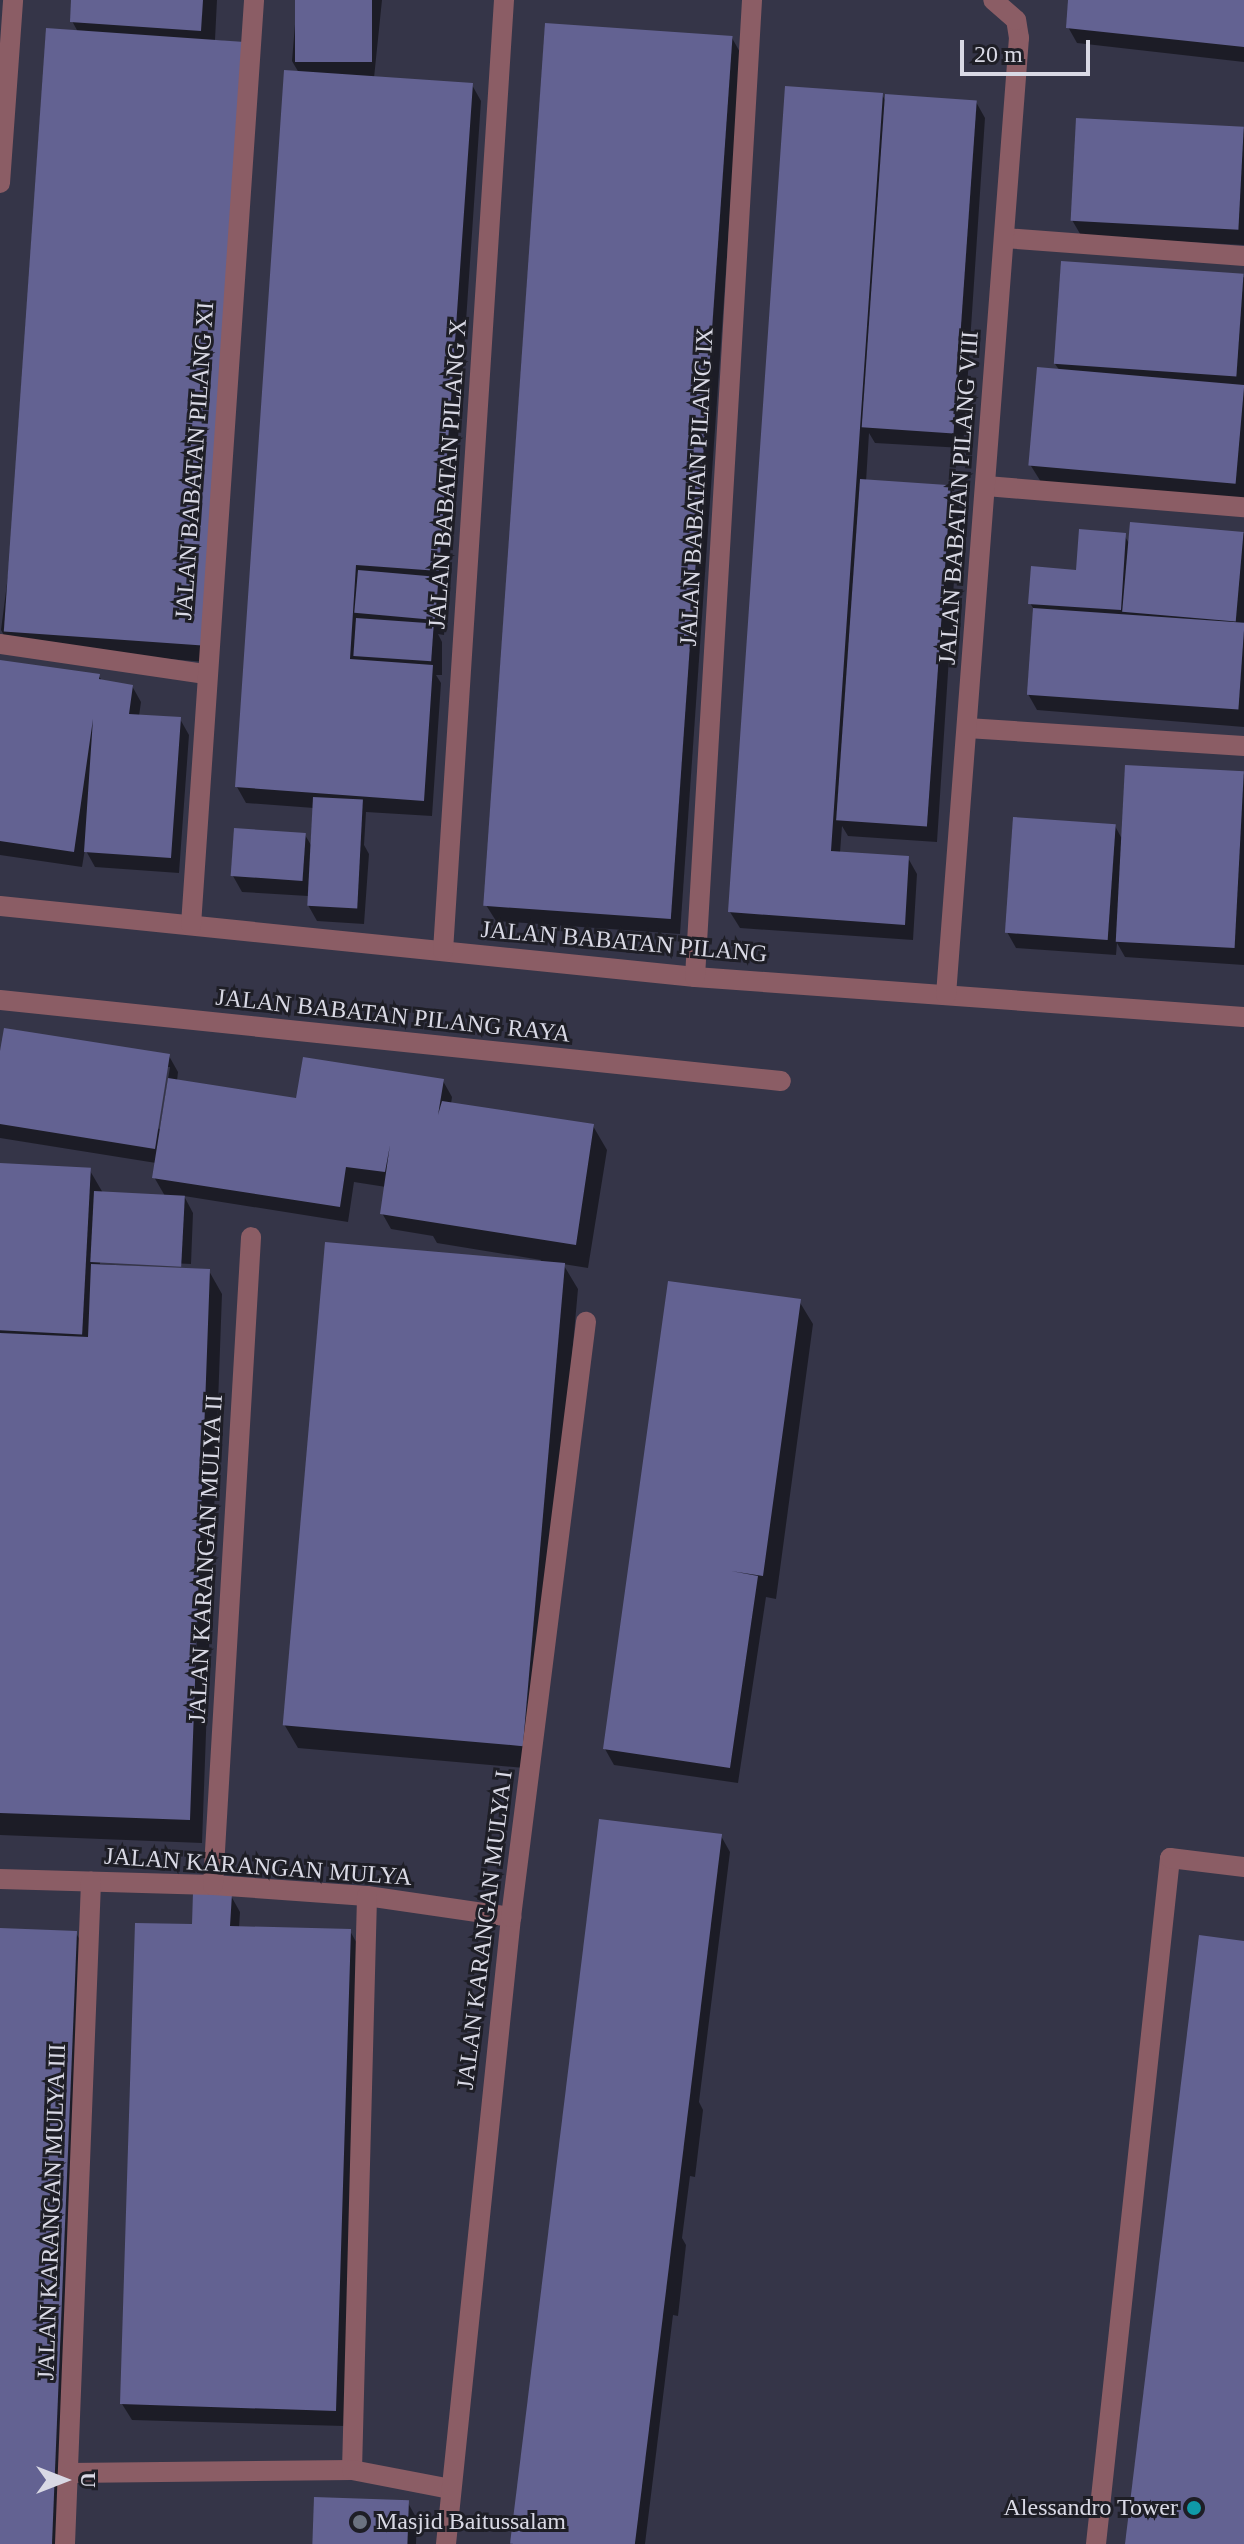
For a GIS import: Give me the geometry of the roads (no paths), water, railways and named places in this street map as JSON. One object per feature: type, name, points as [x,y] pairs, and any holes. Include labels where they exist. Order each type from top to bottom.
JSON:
[{"type":"street","points":[[0,183],[13,0]]},
{"type":"street","name":"JALAN BABATAN PILANG XI","points":[[191,925],[254,0]]},
{"type":"street","name":"JALAN BABATAN PILANG X","points":[[443,951],[504,0]]},
{"type":"street","name":"JALAN BABATAN PILANG IX","points":[[695,977],[752,0]]},
{"type":"street","name":"JALAN BABATAN PILANG VIII","points":[[946,995],[949,922],[967,728],[1019,38],[1016,20],[999,4]]},
{"type":"street","points":[[1004,238],[1244,256]]},
{"type":"street","points":[[986,486],[1244,507]]},
{"type":"street","points":[[0,644],[206,674]]},
{"type":"street","points":[[967,728],[1244,746]]},
{"type":"street","name":"JALAN BABATAN PILANG","points":[[0,906],[695,977],[1244,1017]]},
{"type":"street","name":"JALAN BABATAN PILANG RAYA","points":[[0,1000],[781,1081]]},
{"type":"street","name":"JALAN KARANGAN MULYA II","points":[[213,1885],[251,1237]]},
{"type":"street","name":"JALAN KARANGAN MULYA I","points":[[446,2544],[511,1917],[586,1322]]},
{"type":"street","points":[[1096,2544],[1170,1858],[1244,1867]]},
{"type":"street","name":"JALAN KARANGAN MULYA","points":[[0,1879],[213,1885],[367,1896],[511,1917]]},
{"type":"street","name":"JALAN KARANGAN MULYA III","points":[[65,2544],[91,1882]]},
{"type":"street","points":[[352,2470],[367,1896]]},
{"type":"street","points":[[68,2473],[352,2470],[451,2489]]},
{"type":"place","name":"Alessandro Tower","points":[[1194,2508]]},
{"type":"place","name":"Masjid Baitussalam","points":[[360,2522]]}]
